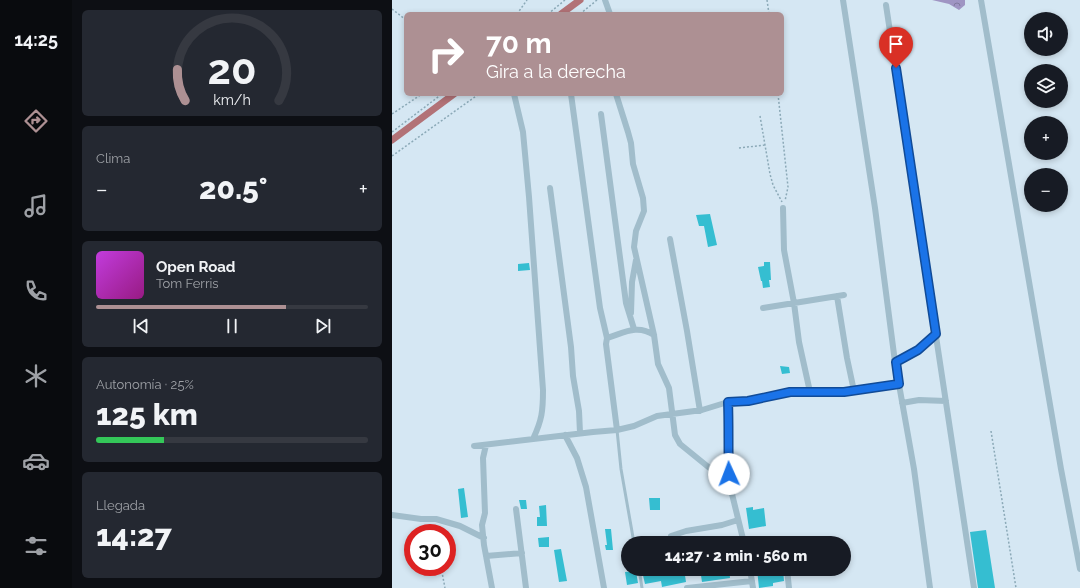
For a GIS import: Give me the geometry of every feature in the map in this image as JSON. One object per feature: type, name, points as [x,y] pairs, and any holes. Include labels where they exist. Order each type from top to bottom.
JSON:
[{"type":"street","points":[[605,0],[609,12]]},
{"type":"street","points":[[844,0],[899,384],[914,469],[930,588]]},
{"type":"street","points":[[981,0],[1060,462],[1080,569]]},
{"type":"street","points":[[886,5],[974,588]]},
{"type":"street","points":[[514,96],[523,132],[528,183],[543,390],[543,410],[533,439]]},
{"type":"street","points":[[571,96],[600,308],[607,338],[606,344],[617,430]]},
{"type":"street","points":[[617,96],[631,143],[633,164],[644,198],[644,211],[634,238],[634,247],[654,335],[658,364],[669,388],[671,414],[675,435],[680,444],[722,478],[731,490]]},
{"type":"street","points":[[601,114],[626,303],[634,329]]},
{"type":"street","points":[[550,188],[571,347],[573,376],[579,411],[580,433]]},
{"type":"street","points":[[784,208],[784,250],[794,302],[799,342],[810,392]]},
{"type":"street","points":[[670,239],[700,410]]},
{"type":"street","points":[[631,318],[632,282],[636,258]]},
{"type":"street","points":[[763,308],[844,295]]},
{"type":"street","points":[[837,296],[854,391]]},
{"type":"street","points":[[607,338],[634,329],[646,330],[654,335]]},
{"type":"street","points":[[896,362],[918,350],[936,334]]},
{"type":"street","points":[[474,446],[486,446],[580,433],[617,430],[634,426],[658,416],[700,410],[728,402],[748,401],[790,392],[844,392],[899,384]]},
{"type":"street","points":[[902,403],[919,400],[946,401]]},
{"type":"street","points":[[728,402],[730,442],[728,453],[729,474],[731,490],[742,536]]},
{"type":"street","points":[[565,435],[576,458],[586,487],[604,588]]},
{"type":"street","points":[[486,446],[482,458],[485,513],[482,525],[492,588]]},
{"type":"street","points":[[516,509],[526,588]]},
{"type":"street","points":[[392,515],[421,519],[436,519],[460,526],[484,538]]},
{"type":"street","points":[[671,536],[686,531],[722,525],[738,520]]},
{"type":"street","points":[[486,556],[522,553]]},
{"type":"street","points":[[751,576],[753,588]]},
{"type":"street","points":[[788,576],[789,588]]},
{"type":"street","points":[[687,588],[752,581]]},
{"type":"lane","points":[[617,430],[621,470],[633,536]]},
{"type":"lane","points":[[640,576],[642,588]]},
{"type":"path","points":[[518,12],[527,0]]},
{"type":"path","points":[[550,12],[565,0]]},
{"type":"path","points":[[582,12],[597,0]]},
{"type":"path","points":[[767,0],[769,12]]},
{"type":"path","points":[[392,9],[404,18]]},
{"type":"path","points":[[392,114],[419,96]]},
{"type":"path","points":[[392,132],[439,96]]},
{"type":"path","points":[[392,156],[476,96]]},
{"type":"path","points":[[778,96],[788,187],[784,208]]},
{"type":"path","points":[[760,116],[770,174],[773,185],[784,208]]},
{"type":"path","points":[[740,148],[765,145]]},
{"type":"path","points":[[991,431],[1016,588]]},
{"type":"path","points":[[443,576],[445,588]]},
{"type":"green space","points":[[932,0],[965,0],[965,5],[959,10],[949,4]]},
{"type":"building","points":[[710,214],[717,245],[708,247],[704,226],[699,226],[696,215]]},
{"type":"building","points":[[764,262],[770,262],[771,280],[769,280],[770,287],[763,288],[758,267],[764,266]]},
{"type":"building","points":[[529,263],[530,270],[518,271],[518,264]]},
{"type":"building","points":[[780,366],[789,367],[790,373],[782,374]]},
{"type":"building","points":[[464,488],[468,517],[461,518],[458,489]]},
{"type":"building","points":[[649,498],[660,498],[660,510],[650,510]]},
{"type":"building","points":[[519,500],[526,500],[527,509],[521,509]]},
{"type":"building","points":[[546,505],[547,526],[537,526],[537,517],[540,517],[539,506]]},
{"type":"building","points":[[753,507],[753,510],[764,508],[766,526],[749,529],[746,508]]},
{"type":"building","points":[[605,529],[611,529],[613,550],[606,550],[605,545],[607,545]]},
{"type":"building","points":[[986,530],[995,588],[978,588],[970,532]]},
{"type":"building","points":[[549,537],[549,547],[539,547],[538,538]]},
{"type":"building","points":[[561,549],[567,581],[559,582],[554,550]]},
{"type":"building","points":[[626,576],[637,576],[638,583],[627,585]]},
{"type":"building","points":[[643,576],[685,576],[686,582],[662,587],[661,581],[645,584]]},
{"type":"building","points":[[701,576],[730,576],[730,578],[702,582]]},
{"type":"building","points":[[758,576],[784,576],[784,581],[773,583],[773,586],[759,588]]},
{"type":"waterway","points":[[564,12],[580,0]]},
{"type":"waterway","points":[[392,140],[451,96]]},
{"type":"route","points":[[729,474],[728,453],[730,442],[728,402],[748,401],[790,392],[844,392],[899,384],[896,362],[918,350],[936,334],[896,68]]}]
